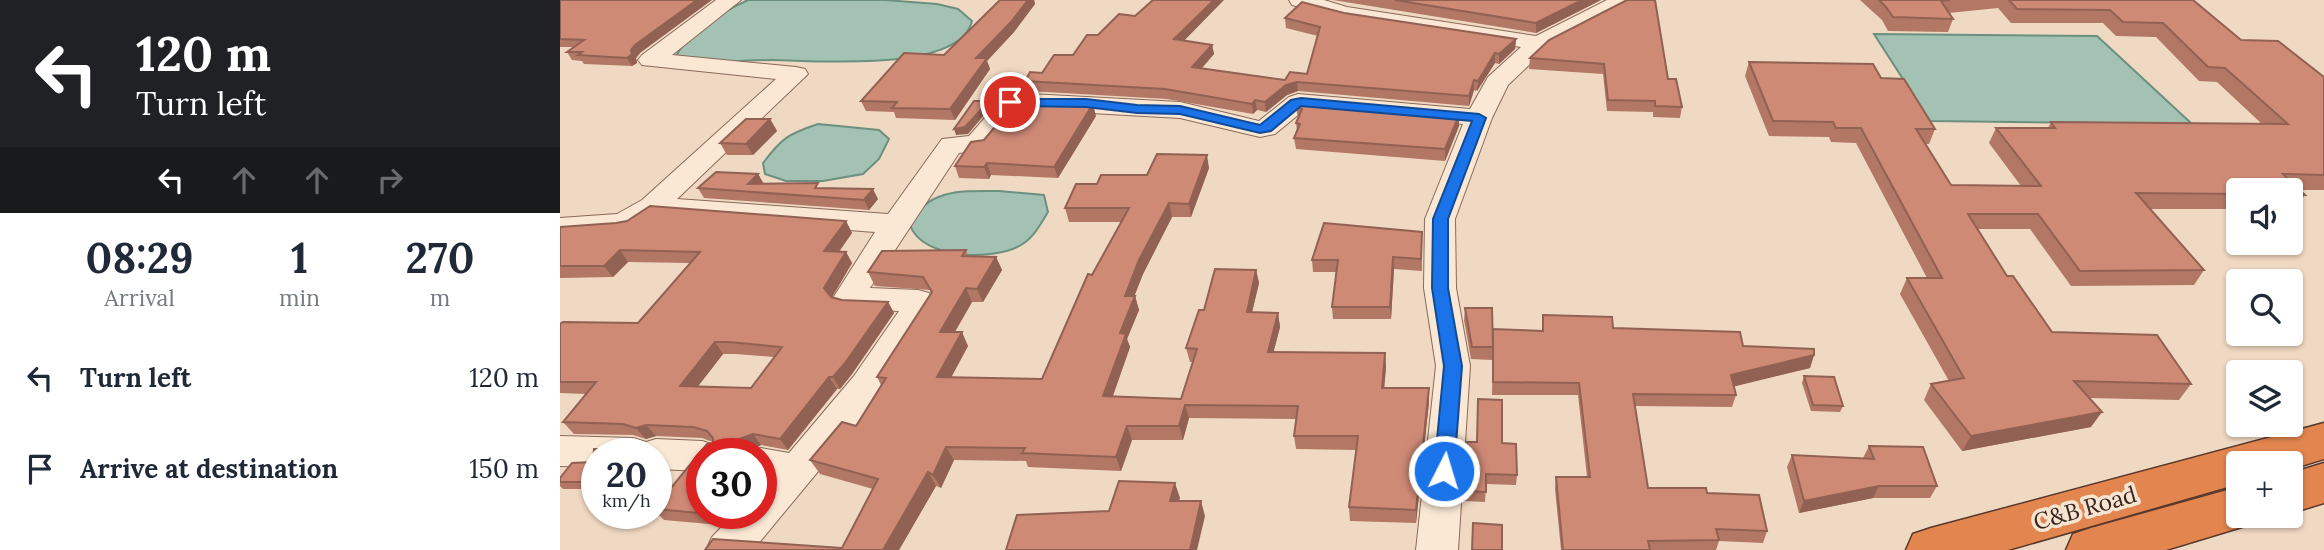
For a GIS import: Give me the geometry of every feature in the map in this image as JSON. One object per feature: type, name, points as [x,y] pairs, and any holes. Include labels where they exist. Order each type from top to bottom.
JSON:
[{"type":"highway","name":"C&B Road","points":[[2287,451],[2324,441]]},
{"type":"highway","name":"C&B Road","points":[[1931,550],[2226,468]]},
{"type":"highway","points":[[2303,489],[2324,483]]},
{"type":"highway","name":"C&B Road","points":[[2091,550],[2226,511]]},
{"type":"street","points":[[560,227],[624,223],[652,205],[796,74],[650,60],[730,0]]},
{"type":"street","points":[[1300,0],[1345,13],[1539,43]]},
{"type":"street","points":[[1437,550],[1453,366],[1440,288],[1440,219],[1479,118],[1497,82],[1539,43],[1616,4],[1618,0]]},
{"type":"street","points":[[779,467],[898,344],[920,304],[918,301],[849,298],[864,270],[899,224],[951,145],[977,144],[1013,101],[1180,110],[1260,129],[1266,128],[1295,103],[1301,102],[1479,118]]},
{"type":"street","points":[[652,205],[899,224]]},
{"type":"street","points":[[560,451],[581,452]]},
{"type":"street","points":[[727,550],[746,529]]},
{"type":"shaded area","points":[[748,0],[885,0],[937,4],[958,9],[972,21],[961,38],[941,49],[914,57],[851,62],[711,62],[675,58],[697,31]]},
{"type":"shaded area","points":[[1874,34],[2097,36],[2192,124],[1930,121]]},
{"type":"shaded area","points":[[818,124],[879,130],[889,139],[879,159],[863,174],[823,181],[786,181],[765,174],[763,163],[781,142],[792,134]]},
{"type":"shaded area","points":[[999,191],[1044,195],[1048,212],[1030,238],[1009,250],[978,255],[944,251],[917,237],[910,225],[917,213],[936,198],[960,192]]},
{"type":"building","points":[[560,0],[697,0],[635,45],[631,50],[632,54],[627,58],[567,52],[584,40],[560,39]]},
{"type":"building","points":[[1000,0],[1028,0],[976,58],[987,58],[950,109],[892,108],[897,102],[861,101],[904,53],[944,55]]},
{"type":"building","points":[[1153,0],[1214,0],[1174,39],[1212,45],[1192,67],[1285,80],[1290,72],[1307,74],[1320,27],[1285,18],[1302,2],[1344,13],[1516,39],[1499,54],[1495,53],[1478,81],[1474,80],[1469,96],[1297,82],[1286,85],[1265,102],[1255,100],[1252,104],[1165,89],[1025,81],[1030,72],[1042,73],[1054,55],[1073,55],[1087,35],[1098,35],[1119,14],[1135,16]]},
{"type":"building","points":[[1395,0],[1582,0],[1536,23]]},
{"type":"building","points":[[1627,0],[1655,0],[1668,79],[1676,79],[1682,107],[1655,106],[1655,101],[1608,100],[1604,64],[1530,58],[1549,40]]},
{"type":"building","points":[[1879,0],[1950,0],[1941,1],[1953,19],[1893,17]]},
{"type":"building","points":[[2009,0],[2193,0],[2241,40],[2278,41],[2324,77],[2324,175],[2283,174],[2287,178],[2226,178],[2226,194],[2136,193],[2204,270],[2080,271],[2038,214],[1968,214],[2007,276],[2013,276],[2052,332],[2157,335],[2191,384],[2074,381],[2102,412],[1971,436],[1931,384],[1964,378],[1907,278],[1942,278],[1861,128],[1836,128],[1833,122],[1773,121],[1749,62],[1873,64],[1881,78],[1904,79],[1935,129],[1916,129],[1951,185],[2041,186],[1996,128],[2055,128],[2051,122],[2288,124],[2225,68],[2208,67],[2163,23],[2123,22],[2110,10],[2017,9]]},
{"type":"building","points":[[1017,100],[1093,104],[1054,167],[987,163],[984,167],[955,166],[971,142],[984,140]]},
{"type":"building","points":[[974,101],[989,101],[965,127],[954,129]]},
{"type":"building","points":[[1304,101],[1459,115],[1445,149],[1294,138],[1302,109],[1296,107]]},
{"type":"building","points":[[746,119],[770,119],[746,144],[720,143]]},
{"type":"building","points":[[1157,154],[1207,155],[1189,204],[1169,203],[1139,260],[1125,296],[1135,296],[1120,333],[1126,334],[1103,396],[1181,399],[1197,349],[1186,348],[1199,310],[1204,310],[1215,269],[1256,270],[1247,312],[1278,313],[1268,352],[1385,353],[1382,388],[1429,388],[1416,510],[1349,507],[1358,436],[1294,436],[1298,406],[1185,405],[1179,426],[1127,426],[1116,457],[1022,453],[1025,448],[946,447],[933,475],[928,472],[883,550],[705,550],[713,539],[842,548],[878,479],[810,460],[842,422],[856,426],[886,378],[877,377],[932,292],[923,277],[868,272],[882,251],[966,250],[962,256],[996,257],[977,289],[966,288],[940,332],[962,332],[937,377],[1042,379],[1088,274],[1092,275],[1129,208],[1065,208],[1076,184],[1097,184],[1101,175],[1147,175]]},
{"type":"building","points":[[716,172],[758,174],[748,184],[818,183],[815,188],[873,189],[864,200],[698,188]]},
{"type":"building","points":[[650,206],[846,221],[824,251],[846,252],[824,288],[831,297],[842,300],[888,302],[845,363],[833,377],[829,377],[780,439],[753,434],[742,438],[713,438],[707,431],[693,427],[646,425],[636,428],[623,424],[563,422],[596,382],[560,382],[560,324],[638,323],[700,252],[620,250],[604,266],[560,266],[560,227],[627,221]],"holes":[[[715,342],[782,347],[751,388],[680,386]]]},
{"type":"building","points":[[1324,223],[1422,232],[1421,259],[1393,257],[1390,307],[1332,307],[1338,260],[1312,260]]},
{"type":"building","points":[[1465,308],[1492,308],[1493,347],[1472,347]]},
{"type":"building","points":[[1543,315],[1612,317],[1613,328],[1740,332],[1743,346],[1814,349],[1814,355],[1731,375],[1736,395],[1633,394],[1648,488],[1706,488],[1707,493],[1759,495],[1767,531],[1716,529],[1719,540],[1648,541],[1650,550],[1563,550],[1556,477],[1590,477],[1579,383],[1493,382],[1493,329],[1543,331]]},
{"type":"building","points":[[1804,376],[1834,377],[1843,406],[1813,405]]},
{"type":"building","points":[[1478,399],[1502,400],[1502,443],[1516,444],[1517,475],[1486,474],[1486,492],[1464,491],[1467,442],[1477,442]]},
{"type":"building","points":[[1869,446],[1923,447],[1937,486],[1879,486],[1804,501],[1792,455],[1874,459]]},
{"type":"building","points":[[572,463],[581,463],[581,482],[560,482],[560,478]]},
{"type":"building","points":[[686,470],[686,512],[672,510],[672,487]]},
{"type":"building","points":[[1119,481],[1175,483],[1170,501],[1201,501],[1190,550],[1006,550],[1017,515],[1109,511]]},
{"type":"building","points":[[1473,523],[1502,525],[1502,550],[1472,550]]},
{"type":"route","points":[[1010,102],[1018,100],[1086,103],[1137,109],[1180,110],[1260,129],[1266,128],[1298,102],[1370,106],[1479,118],[1440,219],[1440,288],[1453,366],[1444,471]]}]
